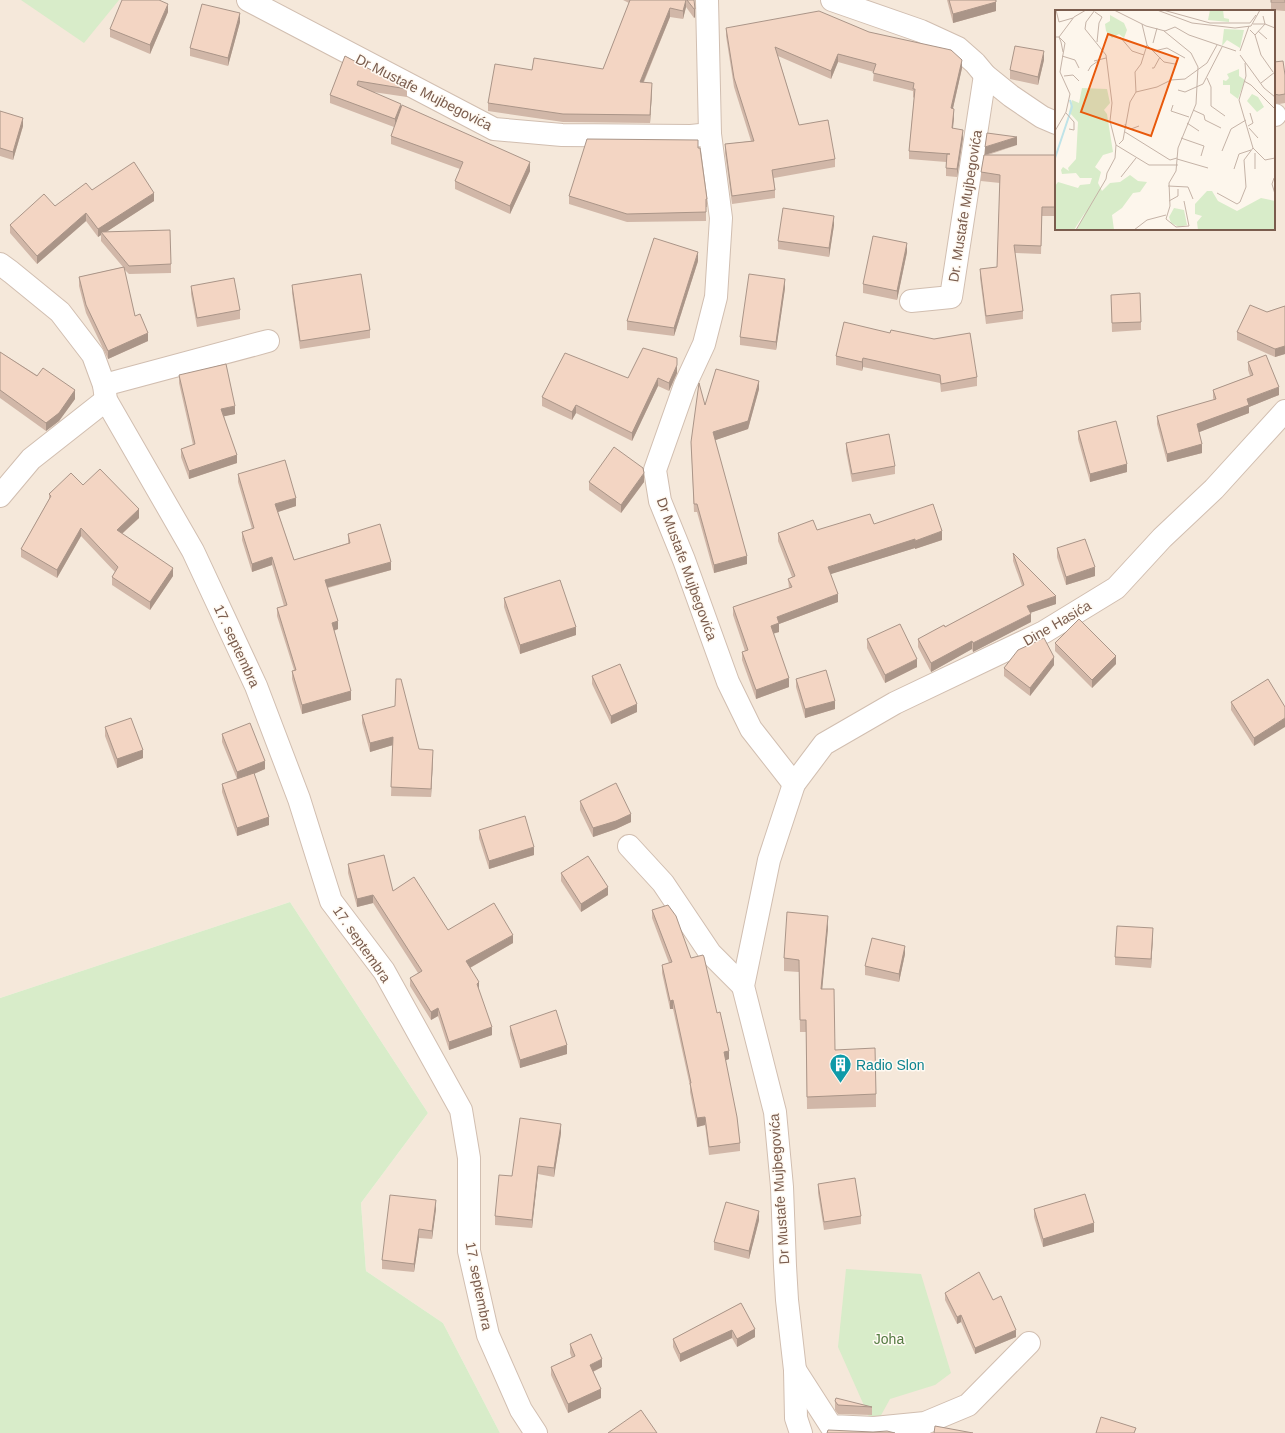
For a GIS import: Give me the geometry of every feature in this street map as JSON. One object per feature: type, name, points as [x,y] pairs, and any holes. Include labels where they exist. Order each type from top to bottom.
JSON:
[{"type":"street","name":"Dr Mustafe Mujbegovića","points":[[248,0],[494,129],[562,135],[690,136],[710,134]]},
{"type":"street","name":"Dr Mustafe Mujbegovića","points":[[707,0],[710,134],[721,218],[716,298],[704,344],[685,385],[655,470],[660,501],[684,560],[728,682],[751,729],[794,784],[769,860],[743,986],[775,1112],[782,1187],[787,1300],[795,1370],[796,1418],[801,1433]]},
{"type":"street","points":[[832,0],[857,4],[958,48],[975,63],[985,75],[1011,96],[1042,117],[1055,124]]},
{"type":"street","name":"Dr. Mustafe Mujbegovića","points":[[910,301],[952,296],[985,75]]},
{"type":"street","name":"17. septembra","points":[[0,264],[60,312],[93,355],[105,392],[193,551],[256,686],[299,799],[331,901],[384,971],[461,1110],[469,1158],[468,1251],[488,1335],[521,1410],[536,1433]]},
{"type":"street","points":[[0,496],[31,459],[105,392],[268,341]]},
{"type":"street","name":"Dine Hasića","points":[[794,784],[824,744],[895,703],[1044,632],[1116,588],[1162,538],[1214,489],[1285,411]]},
{"type":"street","points":[[629,846],[663,883],[710,953],[743,986]]},
{"type":"street","name":"Dr Mustafe Mujbegovića","points":[[795,1370],[831,1426],[874,1428],[925,1422],[968,1405],[1029,1343]]},
{"type":"shaded area","points":[[0,0],[1285,0],[1285,1433],[500,1433],[443,1323],[366,1271],[361,1203],[428,1113],[290,902],[0,998]]},
{"type":"green space","points":[[21,0],[119,0],[84,43]]},
{"type":"green space","points":[[290,902],[428,1113],[361,1203],[366,1271],[443,1323],[500,1433],[0,1433],[0,998]]},
{"type":"green space","name":"Joha","points":[[846,1269],[921,1274],[951,1373],[935,1385],[890,1399],[874,1428],[838,1347]]},
{"type":"building","points":[[122,0],[159,0],[168,4],[150,45],[110,29]]},
{"type":"building","points":[[630,0],[686,0],[683,11],[670,8],[640,82],[652,83],[650,115],[563,114],[488,103],[495,64],[532,70],[534,58],[603,69]]},
{"type":"building","points":[[687,0],[694,0],[695,9],[694,9]]},
{"type":"building","points":[[949,0],[996,0],[996,2],[953,14]]},
{"type":"building","points":[[1271,0],[1285,0],[1285,2],[1271,2]]},
{"type":"building","points":[[202,4],[240,13],[228,58],[190,48]]},
{"type":"building","points":[[819,11],[869,32],[951,50],[962,60],[951,108],[954,109],[952,128],[963,130],[957,169],[946,168],[947,154],[950,154],[909,151],[915,89],[913,89],[914,83],[873,73],[876,64],[838,54],[831,71],[775,47],[799,125],[828,120],[835,159],[772,170],[775,190],[732,196],[725,144],[754,141],[734,78],[726,28]]},
{"type":"building","points":[[1015,46],[1044,51],[1038,77],[1010,70]]},
{"type":"building","points":[[345,56],[407,89],[358,81],[357,85],[401,104],[395,119],[330,95]]},
{"type":"building","points":[[1283,61],[1285,94],[1275,94],[1275,62]]},
{"type":"building","points":[[402,105],[530,162],[510,206],[455,181],[463,162],[391,136]]},
{"type":"building","points":[[0,111],[23,118],[13,152],[0,148]]},
{"type":"building","points":[[987,133],[1017,137],[985,147]]},
{"type":"building","points":[[587,139],[698,140],[698,148],[700,148],[707,199],[706,212],[627,214],[569,196]]},
{"type":"building","points":[[984,155],[1055,155],[1055,207],[1042,207],[1041,246],[1014,245],[1023,311],[986,316],[980,269],[997,267],[1000,175],[981,172]]},
{"type":"building","points":[[134,162],[154,193],[98,229],[86,213],[37,256],[10,225],[44,194],[55,206],[86,183],[92,190]]},
{"type":"building","points":[[783,208],[834,216],[829,248],[778,241]]},
{"type":"building","points":[[170,230],[171,264],[129,266],[101,232]]},
{"type":"building","points":[[873,236],[907,243],[897,291],[863,284]]},
{"type":"building","points":[[654,238],[698,252],[674,328],[627,321]]},
{"type":"building","points":[[124,267],[135,316],[140,314],[148,333],[108,351],[86,305],[79,277]]},
{"type":"building","points":[[361,274],[370,330],[300,341],[292,285]]},
{"type":"building","points":[[749,274],[785,279],[776,342],[740,337]]},
{"type":"building","points":[[234,278],[240,310],[197,318],[191,286]]},
{"type":"building","points":[[1140,293],[1141,322],[1112,323],[1111,295]]},
{"type":"building","points":[[1250,305],[1267,312],[1285,306],[1285,346],[1275,349],[1237,332]]},
{"type":"building","points":[[844,322],[890,333],[891,330],[934,339],[970,333],[977,377],[941,384],[940,375],[863,358],[862,362],[836,356]]},
{"type":"building","points":[[643,348],[677,358],[677,365],[669,383],[658,378],[632,433],[576,405],[572,412],[542,397],[565,353],[628,378]]},
{"type":"building","points":[[0,352],[37,376],[43,368],[75,390],[59,413],[46,423],[0,390]]},
{"type":"building","points":[[1266,355],[1279,387],[1247,399],[1249,405],[1197,424],[1202,444],[1167,454],[1157,416],[1216,399],[1213,390],[1253,375],[1248,362]]},
{"type":"building","points":[[226,364],[235,406],[221,409],[237,455],[189,471],[181,449],[195,444],[179,375]]},
{"type":"building","points":[[716,369],[759,381],[748,421],[713,432],[747,556],[714,565],[697,504],[694,504],[691,442],[699,383],[705,405]]},
{"type":"building","points":[[1116,421],[1127,464],[1090,474],[1078,431]]},
{"type":"building","points":[[889,434],[895,466],[852,474],[846,443]]},
{"type":"building","points":[[614,447],[643,468],[644,473],[621,505],[589,482]]},
{"type":"building","points":[[285,460],[296,498],[275,504],[294,560],[350,543],[348,534],[380,524],[391,562],[325,580],[338,621],[332,623],[351,691],[302,705],[292,671],[296,670],[277,608],[287,605],[272,557],[252,564],[242,532],[254,528],[238,474]]},
{"type":"building","points":[[100,469],[139,509],[117,530],[173,568],[150,602],[112,577],[118,567],[81,528],[57,570],[21,549],[51,496],[49,494],[71,473],[83,485]]},
{"type":"building","points":[[933,504],[942,531],[915,541],[915,539],[828,567],[838,594],[777,617],[779,623],[771,626],[789,678],[756,690],[742,652],[748,650],[733,607],[792,587],[788,579],[795,576],[778,533],[813,520],[817,530],[870,514],[874,524]]},
{"type":"building","points":[[1085,539],[1095,567],[1066,577],[1057,548]]},
{"type":"building","points":[[1013,553],[1056,596],[1027,606],[1031,614],[973,643],[972,641],[931,663],[918,639],[944,625],[945,627],[1024,585]]},
{"type":"building","points":[[560,580],[576,627],[520,645],[504,598]]},
{"type":"building","points":[[1079,619],[1116,656],[1092,680],[1055,643]]},
{"type":"building","points":[[900,624],[917,659],[885,675],[867,639]]},
{"type":"building","points":[[1044,638],[1054,657],[1030,688],[1004,668],[1018,650]]},
{"type":"building","points":[[620,664],[637,704],[611,716],[592,676]]},
{"type":"building","points":[[826,670],[835,701],[805,709],[796,679]]},
{"type":"building","points":[[396,679],[401,679],[419,749],[433,750],[431,789],[391,787],[393,737],[370,743],[362,715],[395,706]]},
{"type":"building","points":[[1268,679],[1285,707],[1285,718],[1254,738],[1231,702]]},
{"type":"building","points":[[131,718],[143,750],[117,759],[105,727]]},
{"type":"building","points":[[250,723],[265,761],[237,772],[222,734]]},
{"type":"building","points":[[254,773],[269,817],[237,828],[222,784]]},
{"type":"building","points":[[616,783],[631,814],[616,821],[593,828],[580,801]]},
{"type":"building","points":[[525,816],[534,847],[489,861],[479,830]]},
{"type":"building","points":[[384,855],[393,891],[414,877],[448,930],[494,903],[513,935],[466,961],[479,982],[477,984],[492,1027],[449,1042],[438,1008],[431,1012],[410,978],[422,971],[373,895],[357,899],[348,864]]},
{"type":"building","points":[[588,856],[608,887],[581,904],[561,873]]},
{"type":"building","points":[[668,905],[676,916],[691,958],[703,955],[704,957],[717,1013],[720,1012],[729,1051],[724,1052],[737,1117],[740,1143],[709,1147],[705,1117],[697,1118],[673,1000],[670,1001],[662,965],[672,962],[652,910]]},
{"type":"building","points":[[787,912],[828,916],[821,989],[834,989],[835,1050],[875,1048],[876,1094],[807,1097],[806,1020],[800,1020],[799,960],[784,958]]},
{"type":"building","points":[[1117,926],[1153,928],[1151,959],[1115,957]]},
{"type":"building","points":[[872,938],[905,946],[899,974],[865,966]]},
{"type":"building","points":[[556,1010],[567,1045],[520,1060],[510,1026]]},
{"type":"building","points":[[520,1118],[561,1124],[554,1168],[538,1166],[532,1220],[495,1216],[499,1175],[512,1176]]},
{"type":"building","points":[[855,1178],[861,1216],[824,1222],[818,1184]]},
{"type":"building","points":[[1085,1194],[1094,1223],[1043,1239],[1034,1209]]},
{"type":"building","points":[[390,1195],[436,1200],[432,1231],[419,1229],[414,1264],[382,1260]]},
{"type":"building","points":[[726,1202],[759,1211],[749,1251],[714,1242]]},
{"type":"building","points":[[979,1272],[993,1300],[1001,1296],[1016,1330],[975,1348],[961,1315],[957,1317],[945,1293]]},
{"type":"building","points":[[741,1303],[755,1329],[737,1339],[732,1330],[680,1354],[673,1339]]},
{"type":"building","points":[[591,1334],[602,1359],[590,1365],[601,1389],[568,1404],[551,1367],[575,1356],[570,1344]]},
{"type":"building","points":[[836,1398],[872,1407],[838,1405],[835,1401]]},
{"type":"building","points":[[641,1410],[657,1433],[608,1433]]},
{"type":"building","points":[[1101,1417],[1136,1428],[1134,1433],[1096,1433]]},
{"type":"building","points":[[935,1426],[973,1433],[934,1433]]},
{"type":"building","points":[[828,1430],[873,1432],[887,1431],[895,1433],[827,1433]]},
{"type":"place","name":"Radio Slon","points":[[841,1084]]}]
